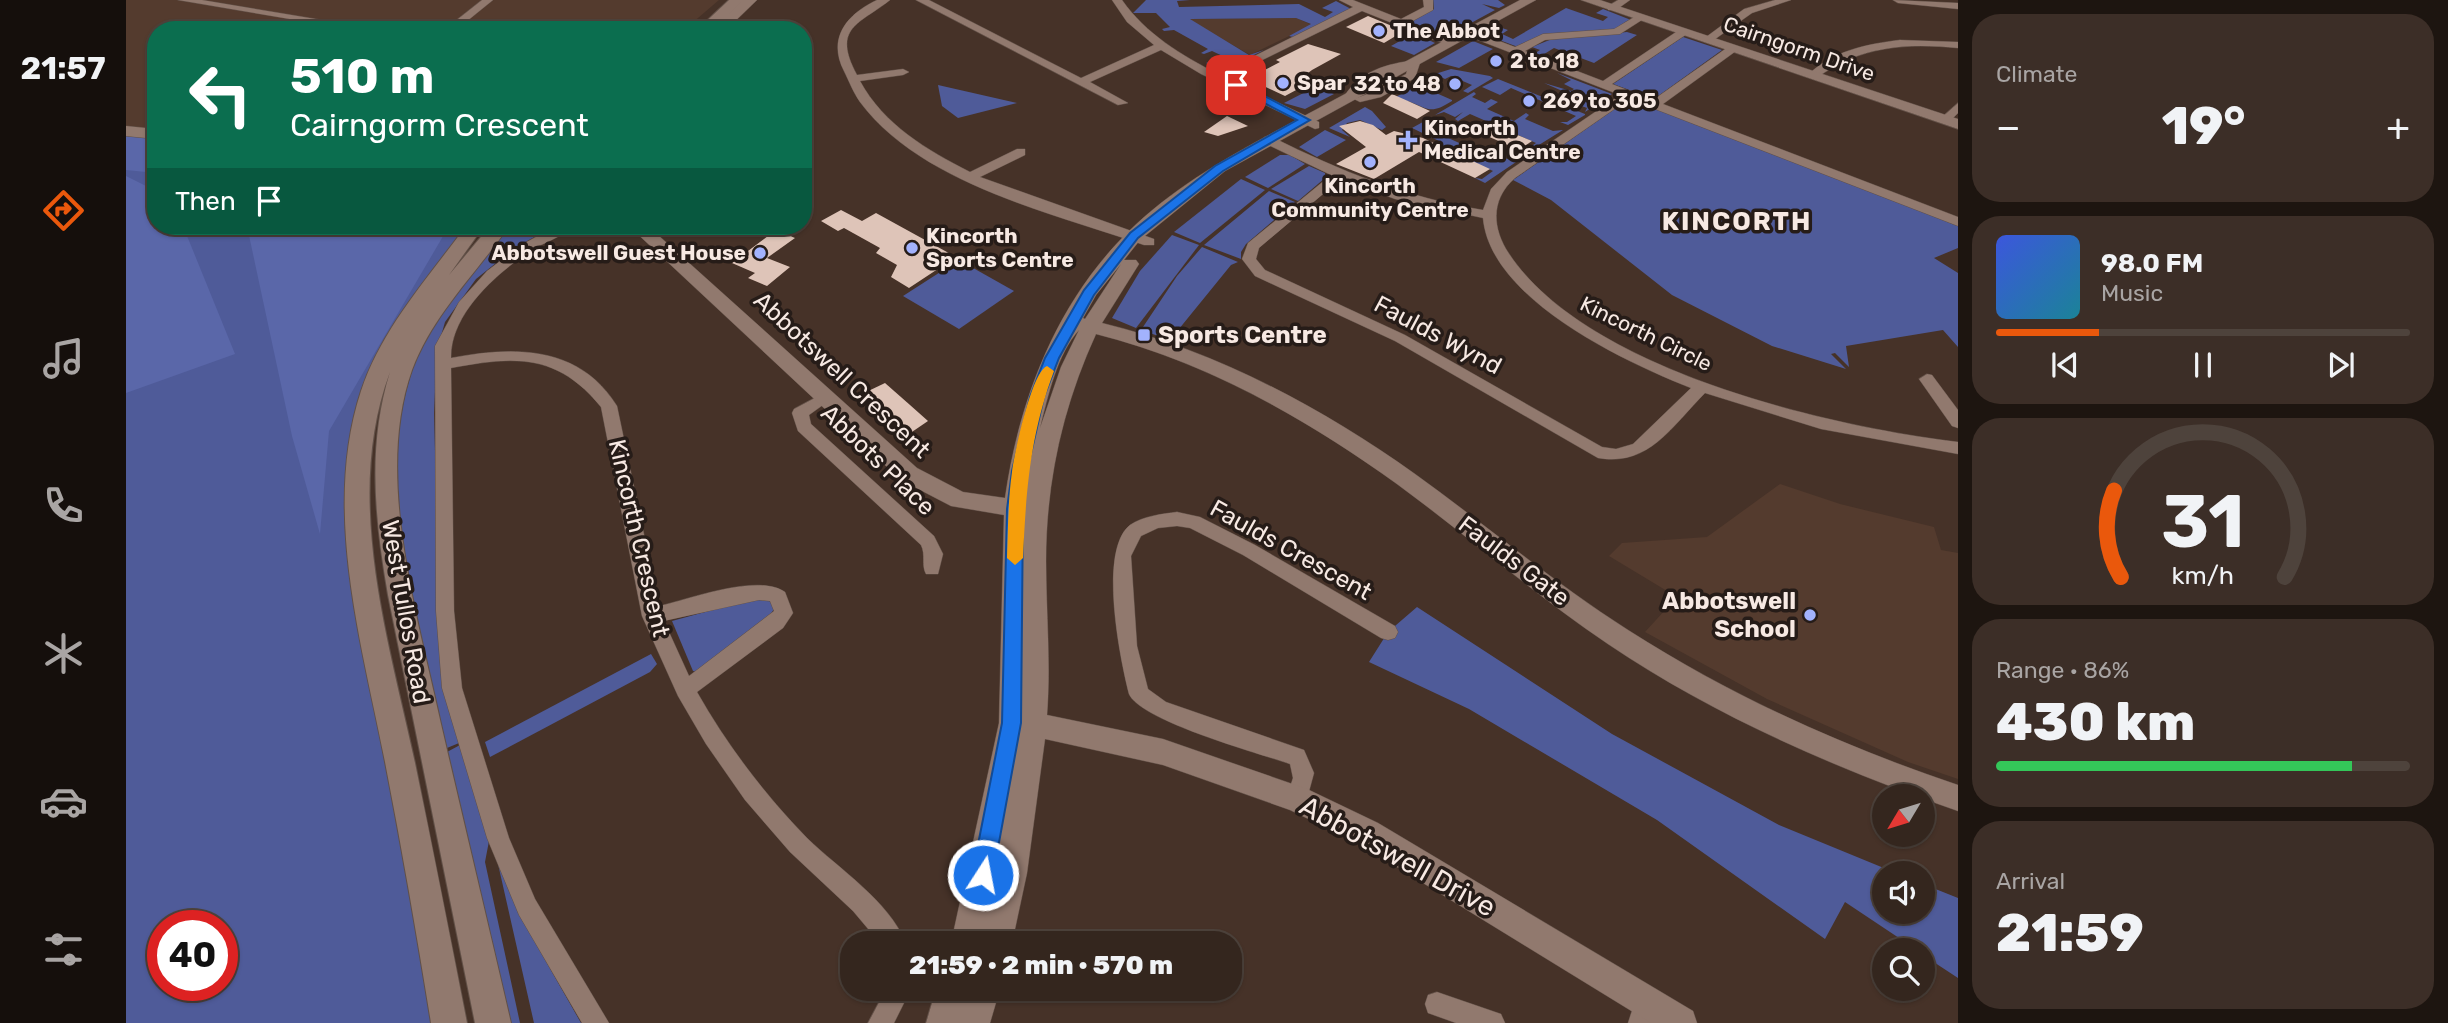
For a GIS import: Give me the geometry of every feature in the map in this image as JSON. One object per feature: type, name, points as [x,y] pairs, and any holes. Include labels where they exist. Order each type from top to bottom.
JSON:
[{"type":"main road","points":[[699,21],[722,0]]},
{"type":"main road","points":[[714,21],[737,0]]},
{"type":"main road","name":"West Tullos Road","points":[[449,1023],[374,630],[363,561],[358,476],[364,423],[378,375],[390,348],[415,303],[468,235]]},
{"type":"main road","name":"West Tullos Road","points":[[493,235],[436,305],[412,348],[394,393],[386,443],[385,496],[424,713],[493,1023]]},
{"type":"street","points":[[183,0],[319,21]]},
{"type":"street","points":[[461,21],[488,0]]},
{"type":"street","points":[[728,21],[751,0]]},
{"type":"street","points":[[886,0],[858,14],[841,36],[843,57],[851,79],[863,98],[887,125],[926,154],[970,177],[1141,239]]},
{"type":"street","points":[[921,0],[1122,103]]},
{"type":"street","points":[[1117,0],[1136,27],[1161,46],[1310,122]]},
{"type":"street","points":[[1344,0],[1451,43]]},
{"type":"street","points":[[1401,23],[1428,8],[1428,0]]},
{"type":"street","name":"Cairngorm Drive","points":[[1587,0],[1618,4],[1640,18],[1952,122]]},
{"type":"street","points":[[1739,0],[1758,6]]},
{"type":"street","points":[[1707,40],[1758,6],[1786,0]]},
{"type":"street","points":[[1898,0],[1958,6]]},
{"type":"street","points":[[969,931],[1037,666],[1034,559],[1026,510],[1043,467],[1088,293],[1191,188],[1522,1]]},
{"type":"street","points":[[1220,76],[1361,7]]},
{"type":"street","points":[[1516,51],[1543,37],[1616,32],[1640,18]]},
{"type":"street","points":[[1604,85],[1683,32]]},
{"type":"street","points":[[1469,33],[1958,222]]},
{"type":"street","points":[[1813,76],[1838,58],[1869,48],[1920,43],[1958,45]]},
{"type":"street","points":[[1081,82],[1161,46]]},
{"type":"street","points":[[1655,104],[1732,49]]},
{"type":"street","points":[[851,79],[903,72]]},
{"type":"street","points":[[1273,143],[1338,175],[1408,199],[1487,215],[1493,195],[1506,178],[1629,94]]},
{"type":"street","points":[[1952,122],[1958,106]]},
{"type":"street","points":[[126,131],[147,133]]},
{"type":"street","points":[[970,177],[1021,152]]},
{"type":"street","name":"Faulds Wynd","points":[[1338,175],[1253,246],[1249,259],[1260,273],[1400,338],[1598,452],[1616,455],[1639,449],[1703,386]]},
{"type":"street","name":"Kincorth Circle","points":[[1487,215],[1497,248],[1518,278],[1539,300],[1621,349],[1703,386],[1798,418],[1906,442],[1958,448]]},
{"type":"street","points":[[550,235],[505,260],[472,291],[451,323],[443,346],[445,611],[452,688],[508,861],[527,907],[596,1023]]},
{"type":"street","name":"Abbotswell Crescent","points":[[648,235],[909,474],[926,486],[959,500],[1026,510]]},
{"type":"street","name":"Faulds Gate","points":[[1082,324],[1177,354],[1343,437],[1408,481],[1535,580],[1621,639],[1767,724],[1903,780],[1958,798]]},
{"type":"street","name":"Kincorth Crescent","points":[[442,365],[510,355],[538,356],[564,364],[592,382],[609,406],[615,429],[652,616],[705,728],[746,786],[799,844],[872,913],[885,931]]},
{"type":"street","points":[[1927,379],[1958,422]]},
{"type":"street","name":"Abbots Place","points":[[826,397],[800,413],[804,427],[928,541],[934,554],[932,569]]},
{"type":"street","name":"Faulds Crescent","points":[[1297,799],[1305,775],[1303,765],[1297,757],[1159,709],[1139,694],[1125,619],[1122,556],[1126,543],[1135,531],[1155,522],[1177,519],[1194,522],[1249,550],[1388,632]]},
{"type":"street","points":[[652,616],[747,595],[769,593],[778,597],[784,606],[784,613],[776,622],[685,690]]},
{"type":"street","points":[[999,931],[1014,859],[1023,725]]},
{"type":"street","name":"Abbotswell Drive","points":[[1023,725],[1065,729],[1163,752],[1297,799],[1368,833],[1644,1012],[1681,1023]]},
{"type":"street","points":[[881,1023],[892,1001]]},
{"type":"street","points":[[942,1023],[948,1001]]},
{"type":"street","points":[[974,1023],[980,1001]]},
{"type":"street","points":[[1437,1004],[1492,1023]]},
{"type":"shaded area","points":[[126,0],[719,0],[694,21],[147,21],[147,130],[126,128]]},
{"type":"shaded area","points":[[1146,0],[1190,0],[1177,1],[1179,7],[1299,4],[1325,17],[1333,12],[1322,8],[1336,1],[1351,9],[1293,37],[1289,36],[1311,24],[1296,18],[1190,19],[1249,55],[1264,50],[1222,71],[1206,63],[1213,60],[1221,64],[1229,59],[1212,51],[1201,53],[1208,49],[1174,30],[1164,31],[1162,29],[1170,27],[1156,13],[1133,13]]},
{"type":"shaded area","points":[[1433,0],[1498,0],[1505,5],[1499,8],[1482,4],[1495,10],[1447,36],[1410,22],[1434,9]]},
{"type":"shaded area","points":[[1566,8],[1603,21],[1608,17],[1596,13],[1603,9],[1631,20],[1613,31],[1543,35],[1518,47],[1486,35],[1499,27],[1508,30],[1502,34],[1513,39]]},
{"type":"shaded area","points":[[1296,18],[1312,25],[1250,55],[1188,19]]},
{"type":"shaded area","points":[[1627,32],[1637,35],[1594,63],[1554,48],[1541,56],[1529,49],[1537,52],[1540,50],[1532,47],[1552,39]]},
{"type":"shaded area","points":[[1414,33],[1435,43],[1414,55],[1391,46]]},
{"type":"shaded area","points":[[1683,37],[1722,50],[1654,99],[1613,84]]},
{"type":"shaded area","points":[[1473,41],[1493,49],[1459,68],[1436,62]]},
{"type":"shaded area","points":[[1451,69],[1493,78],[1468,93],[1463,91],[1472,85],[1451,76],[1445,79],[1435,74]]},
{"type":"shaded area","points":[[1557,73],[1612,94],[1585,112],[1587,108],[1576,104],[1583,100],[1544,83],[1571,91],[1574,89],[1564,84],[1571,80]]},
{"type":"shaded area","points":[[1498,79],[1585,115],[1568,125],[1560,122],[1567,122],[1576,116],[1511,88],[1500,95],[1482,87]]},
{"type":"shaded area","points":[[938,85],[1017,103],[958,118],[942,106]]},
{"type":"shaded area","points":[[1418,85],[1452,101],[1439,108],[1430,109],[1408,101],[1402,104],[1392,99]]},
{"type":"shaded area","points":[[1317,86],[1334,94],[1305,109],[1284,103]]},
{"type":"shaded area","points":[[1474,92],[1476,94],[1472,97],[1485,103],[1491,99],[1498,102],[1487,109],[1514,121],[1526,113],[1529,115],[1525,119],[1553,131],[1563,130],[1526,153],[1519,150],[1526,150],[1536,143],[1470,114],[1458,121],[1455,119],[1463,112],[1455,117],[1444,112],[1435,115]]},
{"type":"shaded area","points":[[1633,100],[1958,225],[1958,248],[1934,258],[1958,273],[1958,347],[1943,330],[1846,346],[1849,367],[1835,353],[1831,354],[1846,369],[1772,346],[1672,295],[1551,200],[1513,180],[1626,101]]},
{"type":"shaded area","points":[[1365,107],[1386,127],[1382,130],[1360,120],[1347,123],[1342,130],[1350,137],[1329,128]]},
{"type":"shaded area","points":[[1430,118],[1433,120],[1429,123],[1446,131],[1456,129],[1444,136],[1494,159],[1507,152],[1503,157],[1510,160],[1522,158],[1485,183],[1475,178],[1482,179],[1493,171],[1435,144],[1439,141],[1412,128]]},
{"type":"shaded area","points":[[1325,130],[1346,140],[1317,157],[1299,147]]},
{"type":"shaded area","points":[[126,131],[147,133],[147,235],[468,235],[399,330],[358,476],[449,1023],[126,1023]]},
{"type":"shaded area","points":[[126,135],[147,138],[147,172],[126,170]]},
{"type":"shaded area","points":[[1280,155],[1290,155],[1305,164],[1268,188],[1245,177]]},
{"type":"shaded area","points":[[1309,166],[1325,173],[1325,178],[1298,201],[1271,189]]},
{"type":"shaded area","points":[[126,176],[147,186],[147,235],[187,235],[235,354],[126,393]]},
{"type":"shaded area","points":[[1241,179],[1265,190],[1200,243],[1174,232]]},
{"type":"shaded area","points":[[1269,191],[1295,202],[1246,244],[1241,252],[1241,259],[1204,245]]},
{"type":"shaded area","points":[[249,235],[444,235],[329,431],[320,534],[292,436]]},
{"type":"shaded area","points":[[503,235],[538,235],[516,247],[476,279],[445,322],[437,350],[434,413],[438,564],[459,743],[447,748],[414,605],[402,538],[397,472],[402,409],[421,347],[456,286]]},
{"type":"shaded area","points":[[1172,235],[1199,245],[1136,328],[1112,318],[1140,271]]},
{"type":"shaded area","points":[[1202,247],[1238,262],[1231,265],[1170,340],[1141,330],[1177,276]]},
{"type":"shaded area","points":[[959,260],[1014,291],[959,329],[903,296]]},
{"type":"shaded area","name":"Abbotswell School","points":[[1780,484],[1840,504],[1934,527],[1941,550],[1958,553],[1958,779],[1908,762],[1767,699],[1645,632],[1677,597],[1609,556],[1622,543],[1707,537]]},
{"type":"shaded area","points":[[760,597],[772,600],[774,609],[768,618],[697,672],[693,671],[672,621]]},
{"type":"shaded area","points":[[1417,607],[1612,734],[1779,825],[1872,863],[1872,920],[1845,902],[1825,939],[1657,820],[1469,709],[1369,662],[1388,632]]},
{"type":"shaded area","points":[[651,654],[657,664],[650,672],[490,757],[485,742]]},
{"type":"shaded area","points":[[460,745],[489,841],[485,862],[520,1023],[510,1023],[447,752]]},
{"type":"shaded area","points":[[498,864],[535,942],[581,1023],[534,1023]]},
{"type":"shaded area","points":[[1935,889],[1958,898],[1958,978],[1935,963],[1935,938],[1899,938],[1878,924],[1935,924]]},
{"type":"building","name":"The Abbot","points":[[1368,16],[1404,31],[1384,43],[1346,27]]},
{"type":"building","points":[[1308,44],[1341,54],[1304,76],[1313,81],[1285,96],[1251,80],[1255,78],[1251,77],[1280,62],[1276,60]]},
{"type":"building","points":[[1392,94],[1430,111],[1417,119],[1383,103]]},
{"type":"building","points":[[1227,116],[1248,126],[1218,136],[1204,132]]},
{"type":"building","points":[[1360,121],[1373,125],[1386,135],[1394,131],[1423,138],[1490,169],[1475,178],[1419,152],[1374,179],[1336,164],[1366,147],[1339,126]]},
{"type":"building","points":[[1498,127],[1532,141],[1519,150],[1485,135]]},
{"type":"building","name":"Kincorth Sports Centre","points":[[841,210],[862,221],[876,213],[956,257],[909,288],[891,277],[897,265],[876,253],[880,248],[844,228],[838,231],[821,221]]},
{"type":"building","points":[[769,235],[788,235],[795,238],[767,258],[790,267],[767,286],[748,278],[755,273],[732,263]]},
{"type":"building","points":[[885,383],[928,421],[906,436],[862,394]]},
{"type":"slow traffic","points":[[1015,558],[1015,509],[1020,471],[1037,397],[1047,371]]},
{"type":"place","name":"The Abbot","points":[[1379,31]]},
{"type":"place","name":"2 to 18","points":[[1496,61]]},
{"type":"place","name":"Spar","points":[[1283,83]]},
{"type":"place","name":"32 to 48","points":[[1455,84]]},
{"type":"place","name":"269 to 305","points":[[1529,101]]},
{"type":"place","name":"Kincorth Medical Centre","points":[[1408,140]]},
{"type":"place","name":"Kincorth Community Centre","points":[[1370,162]]},
{"type":"place","name":"Kincorth Sports Centre","points":[[912,248]]},
{"type":"place","name":"Abbotswell Guest House","points":[[760,253]]},
{"type":"place","name":"Sports Centre","points":[[1144,335]]},
{"type":"place","name":"Abbotswell School","points":[[1810,615]]},
{"type":"district","name":"KINCORTH","points":[[1737,221]]},
{"type":"route","points":[[983,875],[1012,723],[1015,509],[1025,445],[1037,397],[1052,358],[1088,293],[1134,236],[1219,168],[1305,120],[1236,85]]}]
